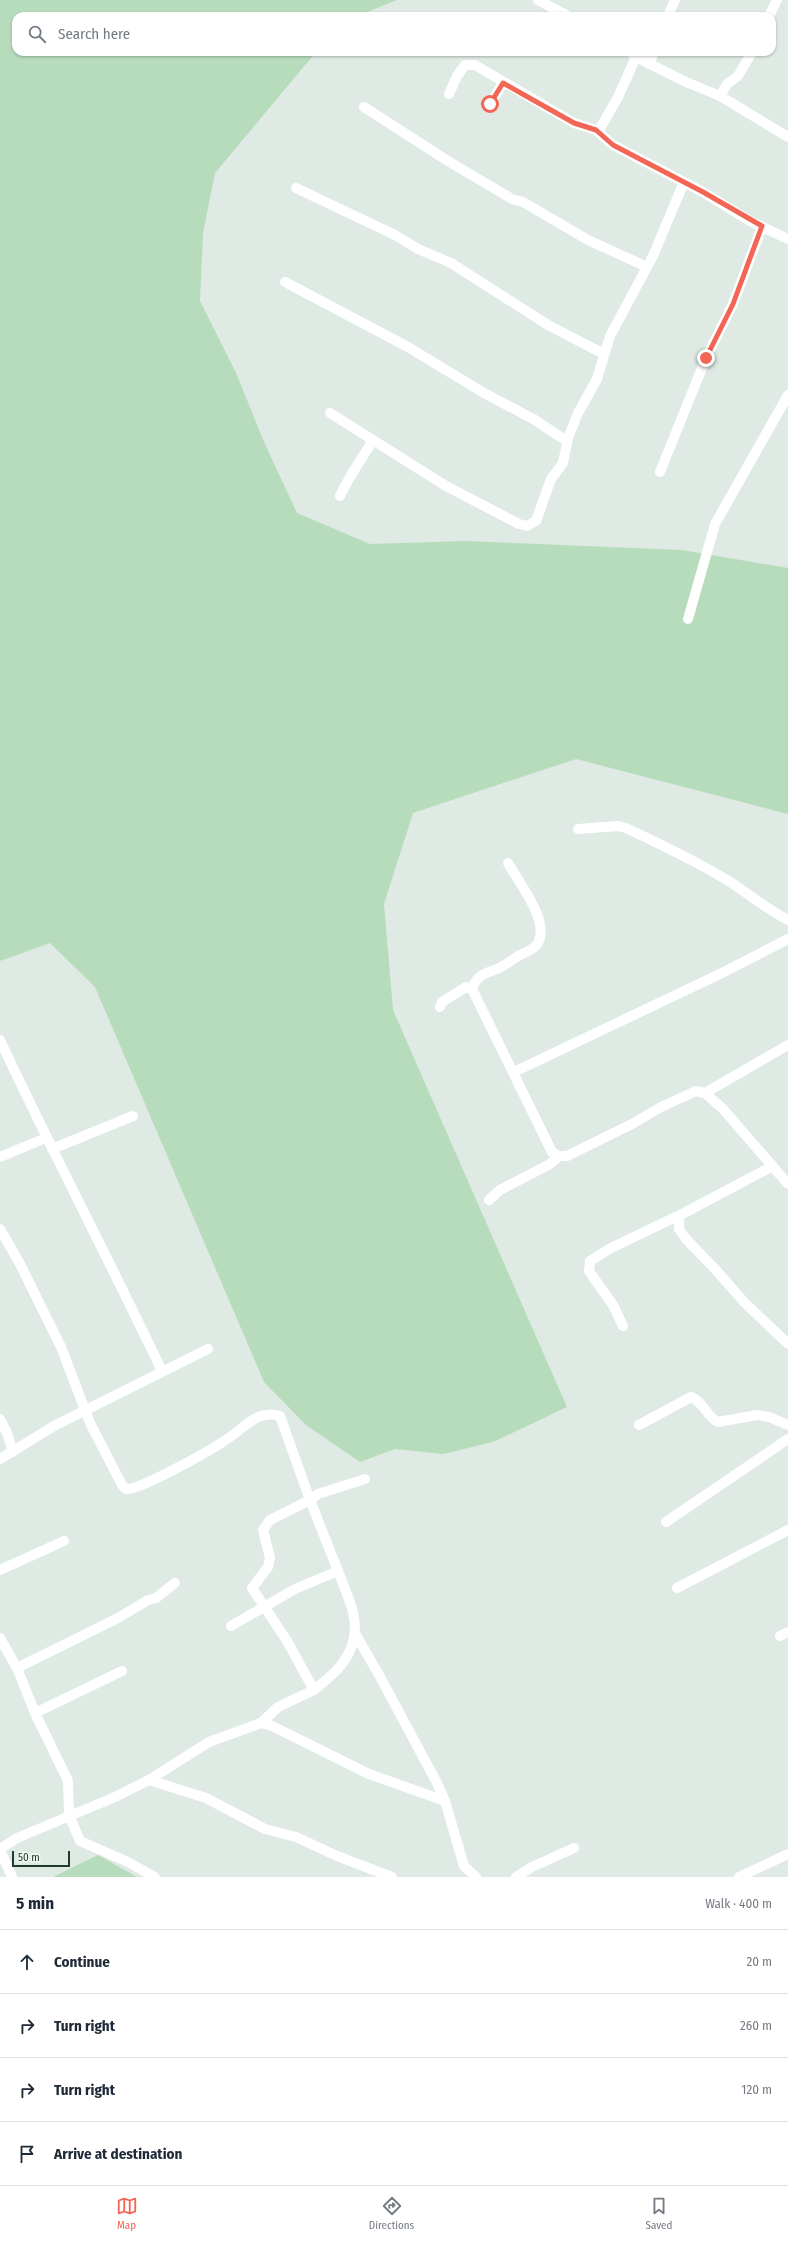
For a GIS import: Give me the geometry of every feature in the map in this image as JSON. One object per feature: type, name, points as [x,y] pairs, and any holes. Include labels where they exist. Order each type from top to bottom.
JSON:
[{"type":"street","points":[[538,0],[560,12]]},
{"type":"street","points":[[670,12],[675,0]]},
{"type":"street","points":[[771,12],[777,0]]},
{"type":"street","points":[[598,132],[618,97],[633,56]]},
{"type":"street","points":[[635,56],[686,82],[720,96],[788,137]]},
{"type":"street","points":[[649,64],[652,56]]},
{"type":"street","points":[[720,96],[727,84],[738,76],[750,56]]},
{"type":"street","points":[[449,94],[459,71],[469,64],[475,65],[503,83],[574,123],[598,132],[613,145],[788,239]]},
{"type":"street","points":[[490,104],[503,83]]},
{"type":"street","points":[[364,107],[448,161],[512,198],[523,202],[588,240],[647,267]]},
{"type":"street","points":[[330,413],[446,486],[527,526],[536,521],[551,480],[563,463],[568,438],[578,413],[597,379],[604,360],[604,354],[610,336],[647,267],[684,182]]},
{"type":"street","points":[[296,188],[395,235],[418,249],[451,263],[548,326],[604,354]]},
{"type":"street","points":[[660,472],[706,358],[733,304],[762,226]]},
{"type":"street","points":[[285,282],[408,347],[484,393],[535,420],[562,438],[568,438]]},
{"type":"street","points":[[688,619],[715,524],[788,395]]},
{"type":"street","points":[[340,496],[348,478],[358,467],[373,440]]},
{"type":"street","points":[[578,829],[605,826],[626,828],[699,864],[746,893],[766,908],[788,920]]},
{"type":"street","points":[[472,989],[480,976],[499,968],[536,946],[540,937],[541,921],[537,910],[508,863]]},
{"type":"street","points":[[514,1072],[724,972],[788,939]]},
{"type":"street","points":[[440,1007],[442,1002],[466,987],[472,989],[552,1152],[559,1156],[567,1156],[608,1136],[661,1107],[696,1091],[705,1093],[723,1109],[771,1167],[788,1184]]},
{"type":"street","points":[[0,1040],[46,1138],[91,1223],[162,1371]]},
{"type":"street","points":[[705,1093],[788,1045]]},
{"type":"street","points":[[52,1149],[133,1116]]},
{"type":"street","points":[[0,1157],[46,1138]]},
{"type":"street","points":[[489,1200],[500,1190],[550,1164],[559,1156]]},
{"type":"street","points":[[623,1326],[613,1305],[589,1271],[590,1261],[611,1248],[679,1216],[771,1167]]},
{"type":"street","points":[[679,1216],[679,1229],[686,1239],[744,1302],[788,1344]]},
{"type":"street","points":[[0,1229],[20,1264],[61,1347],[86,1409],[90,1423],[126,1490],[132,1490],[147,1484],[223,1441],[250,1420],[272,1413],[280,1416],[310,1500],[351,1605],[356,1635],[436,1781],[445,1801],[464,1866],[476,1877]]},
{"type":"street","points":[[0,1459],[54,1426],[86,1409],[208,1349]]},
{"type":"street","points":[[639,1425],[691,1397],[695,1398],[710,1416],[718,1422],[757,1415],[769,1416],[788,1425]]},
{"type":"street","points":[[0,1419],[8,1433],[13,1452]]},
{"type":"street","points":[[666,1522],[788,1439]]},
{"type":"street","points":[[314,1690],[287,1641],[252,1588],[268,1566],[270,1558],[262,1530],[270,1520],[310,1500],[318,1494],[365,1479]]},
{"type":"street","points":[[678,1588],[788,1530]]},
{"type":"street","points":[[0,1570],[64,1541]]},
{"type":"street","points":[[230,1626],[295,1589],[338,1571]]},
{"type":"street","points":[[17,1668],[118,1618],[148,1600],[156,1598],[175,1583]]},
{"type":"street","points":[[12,1877],[0,1849],[17,1838],[115,1797],[149,1780],[201,1746],[261,1723],[278,1707],[314,1690],[341,1666],[353,1648],[356,1635]]},
{"type":"street","points":[[0,1638],[17,1668],[68,1781],[69,1815],[80,1840],[84,1844],[128,1862],[155,1877]]},
{"type":"street","points":[[36,1713],[122,1671]]},
{"type":"street","points":[[261,1723],[270,1725],[370,1774],[445,1801]]},
{"type":"street","points":[[149,1780],[206,1798],[265,1829],[296,1837],[337,1856],[392,1877]]},
{"type":"street","points":[[516,1877],[532,1867],[574,1848]]},
{"type":"street","points":[[738,1877],[788,1854]]},
{"type":"green space","points":[[0,0],[397,0],[367,12],[12,12],[12,56],[313,56],[215,173],[203,233],[200,301],[237,375],[264,442],[297,513],[370,544],[465,541],[682,550],[788,568],[788,814],[576,759],[413,813],[384,904],[393,1010],[567,1407],[493,1442],[443,1454],[395,1449],[360,1462],[306,1425],[264,1382],[95,987],[50,943],[0,961]]},
{"type":"green space","points":[[98,1855],[137,1877],[53,1877]]},
{"type":"route","points":[[490,104],[503,83],[555,110],[574,123],[584,128],[596,130],[613,145],[703,192],[750,221],[762,226],[752,249],[733,304],[706,358]]}]
